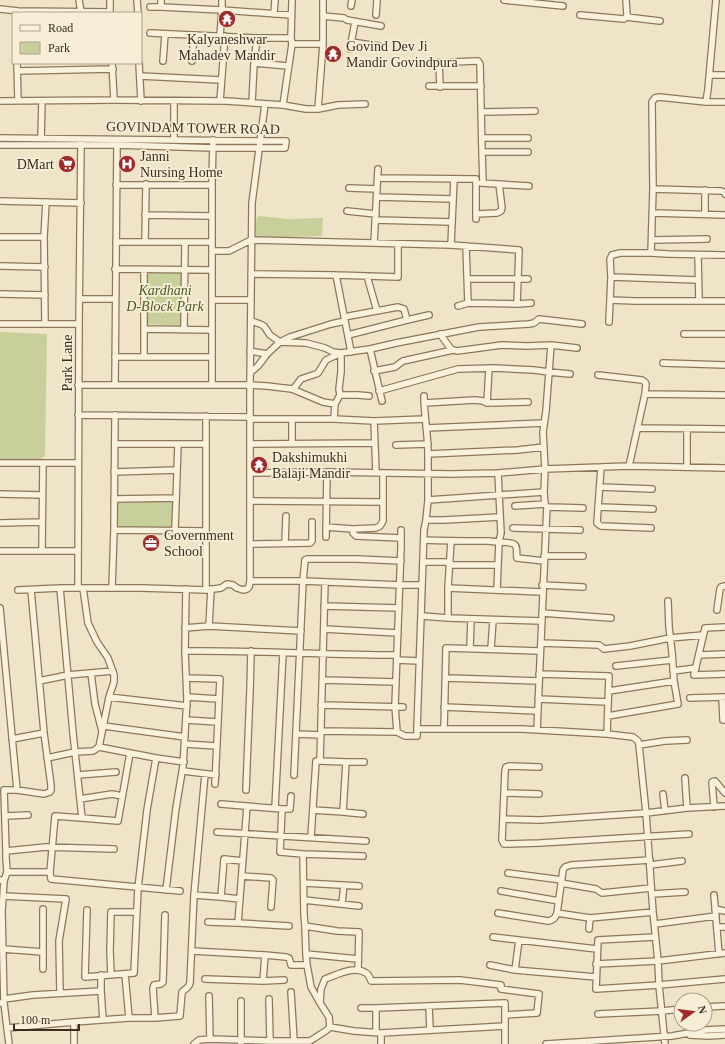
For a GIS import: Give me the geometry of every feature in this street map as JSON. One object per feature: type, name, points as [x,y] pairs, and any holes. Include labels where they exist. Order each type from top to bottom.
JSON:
[{"type":"street","points":[[79,0],[80,12]]},
{"type":"street","points":[[0,16],[0,9],[18,12],[110,12],[110,0]]},
{"type":"street","points":[[137,0],[138,12]]},
{"type":"street","points":[[161,0],[161,7]]},
{"type":"street","points":[[220,101],[223,36],[222,0]]},
{"type":"street","points":[[274,14],[275,0]]},
{"type":"street","points":[[283,105],[291,41],[292,0]]},
{"type":"street","points":[[318,109],[323,44],[323,0]]},
{"type":"street","points":[[376,15],[377,0]]},
{"type":"street","points":[[504,0],[563,6]]},
{"type":"street","points":[[626,0],[626,18]]},
{"type":"street","points":[[706,102],[716,0]]},
{"type":"street","points":[[150,7],[291,15]]},
{"type":"street","points":[[580,15],[660,21]]},
{"type":"street","points":[[323,16],[344,18],[355,22],[381,26]]},
{"type":"street","points":[[355,22],[351,45],[379,46]]},
{"type":"street","points":[[150,33],[257,38],[323,44]]},
{"type":"street","points":[[163,61],[165,34]]},
{"type":"street","points":[[192,61],[194,35]]},
{"type":"street","points":[[252,103],[257,38]]},
{"type":"street","points":[[431,63],[478,61],[480,64],[483,183]]},
{"type":"street","points":[[439,62],[440,87]]},
{"type":"street","points":[[254,63],[288,66]]},
{"type":"street","points":[[17,64],[18,101]]},
{"type":"street","points":[[139,64],[141,101]]},
{"type":"street","points":[[18,71],[112,66],[114,100]]},
{"type":"street","points":[[709,75],[725,75]]},
{"type":"street","points":[[140,76],[221,80]]},
{"type":"street","points":[[430,86],[481,86]]},
{"type":"street","points":[[651,253],[654,189],[652,102],[655,98],[659,97],[706,102],[725,102]]},
{"type":"street","points":[[0,101],[220,101],[283,105],[306,109],[318,109],[338,105],[365,104]]},
{"type":"street","points":[[41,138],[42,101]]},
{"type":"street","points":[[174,101],[174,140]]},
{"type":"street","points":[[18,590],[112,588],[209,590],[221,588],[227,584],[243,590],[249,587],[251,544],[250,351],[252,203],[266,104]]},
{"type":"street","points":[[482,112],[535,111]]},
{"type":"street","name":"GOVINDAM TOWER ROAD","points":[[0,138],[213,140],[260,142],[286,141],[285,148],[260,149],[117,145],[0,146]]},
{"type":"street","points":[[482,138],[528,138]]},
{"type":"street","name":"Park Lane","points":[[82,139],[80,203],[77,551],[80,588],[88,623],[97,642],[108,658],[113,671]]},
{"type":"street","points":[[212,385],[213,140]]},
{"type":"street","points":[[115,385],[117,145]]},
{"type":"street","points":[[482,152],[528,152]]},
{"type":"street","points":[[374,243],[378,169]]},
{"type":"street","points":[[378,178],[476,179],[476,216],[497,213],[501,210],[499,184]]},
{"type":"street","points":[[451,245],[454,179]]},
{"type":"street","points":[[476,183],[529,186]]},
{"type":"street","points":[[145,242],[146,184]]},
{"type":"street","points":[[116,185],[212,185]]},
{"type":"street","points":[[349,188],[377,189]]},
{"type":"street","points":[[654,189],[721,191],[725,194]]},
{"type":"street","points":[[705,190],[705,214]]},
{"type":"street","points":[[377,197],[453,199]]},
{"type":"street","points":[[0,201],[80,203]]},
{"type":"street","points":[[45,324],[44,237],[46,202]]},
{"type":"street","points":[[347,211],[376,217],[452,222]]},
{"type":"street","points":[[653,213],[725,215]]},
{"type":"street","points":[[145,215],[212,216]]},
{"type":"street","points":[[0,237],[44,237]]},
{"type":"street","points":[[652,240],[707,239]]},
{"type":"street","points":[[212,252],[229,252],[252,240],[451,245],[519,250],[517,304]]},
{"type":"street","points":[[116,242],[212,242]]},
{"type":"street","points":[[184,330],[185,242]]},
{"type":"street","points":[[251,274],[336,275],[398,278],[398,244]]},
{"type":"street","points":[[466,246],[468,303]]},
{"type":"street","points":[[609,322],[611,278],[610,259],[612,255],[616,253],[651,253],[725,255]]},
{"type":"street","points":[[698,255],[699,300]]},
{"type":"street","points":[[0,266],[45,267]]},
{"type":"street","points":[[115,269],[212,270]]},
{"type":"street","points":[[144,270],[144,357]]},
{"type":"street","points":[[336,275],[351,352]]},
{"type":"street","points":[[367,276],[377,310]]},
{"type":"street","points":[[468,278],[528,279]]},
{"type":"street","points":[[611,278],[698,280]]},
{"type":"street","points":[[0,294],[45,295]]},
{"type":"street","points":[[79,299],[115,299]]},
{"type":"street","points":[[212,300],[251,300]]},
{"type":"street","points":[[610,300],[725,300]]},
{"type":"street","points":[[458,306],[468,303],[531,303]]},
{"type":"street","points":[[251,372],[280,342],[290,337],[344,319],[377,310],[398,307],[404,309],[407,320]]},
{"type":"street","points":[[348,335],[429,315]]},
{"type":"street","points":[[251,321],[264,326],[270,335],[280,342],[306,343],[325,348],[332,352],[341,353],[370,350],[396,343],[479,327],[529,324],[534,323],[539,319],[582,324]]},
{"type":"street","points":[[0,324],[79,324]]},
{"type":"street","points":[[144,329],[212,330]]},
{"type":"street","points":[[440,334],[453,350]]},
{"type":"street","points":[[684,334],[725,334]]},
{"type":"street","points":[[374,371],[395,367],[403,361],[453,350],[460,351],[502,345],[551,345],[577,348]]},
{"type":"street","points":[[536,730],[546,505],[544,492],[545,469],[543,432],[551,345]]},
{"type":"street","points":[[370,350],[382,401]]},
{"type":"street","points":[[250,351],[267,354]]},
{"type":"street","points":[[292,388],[295,387],[300,379],[316,374],[326,360],[341,353]]},
{"type":"street","points":[[334,419],[335,404],[340,395],[341,353]]},
{"type":"street","points":[[115,357],[212,357]]},
{"type":"street","points":[[663,363],[725,365]]},
{"type":"street","points":[[487,403],[489,368]]},
{"type":"street","points":[[379,391],[458,369],[489,368],[534,370],[570,374]]},
{"type":"street","points":[[598,375],[642,380],[646,384],[629,466]]},
{"type":"street","points":[[78,385],[267,386],[292,388],[318,400],[335,404]]},
{"type":"street","points":[[645,394],[725,395]]},
{"type":"street","points":[[340,395],[370,396]]},
{"type":"street","points":[[296,734],[397,732],[405,736],[417,736],[424,540],[428,500],[428,444],[424,396]]},
{"type":"street","points":[[424,403],[475,400],[487,403],[528,402]]},
{"type":"street","points":[[78,415],[206,416],[374,421],[425,419]]},
{"type":"street","points":[[112,588],[115,416]]},
{"type":"street","points":[[206,416],[206,531],[209,626]]},
{"type":"street","points":[[292,419],[292,444]]},
{"type":"street","points":[[374,421],[376,472]]},
{"type":"street","points":[[426,428],[544,423]]},
{"type":"street","points":[[638,428],[725,430]]},
{"type":"street","points":[[687,429],[688,467]]},
{"type":"street","points":[[250,444],[374,443]]},
{"type":"street","points":[[114,444],[206,444]]},
{"type":"street","points":[[175,530],[178,444]]},
{"type":"street","points":[[396,445],[428,444]]},
{"type":"street","points":[[428,454],[518,450],[544,447]]},
{"type":"street","points":[[0,463],[78,463]]},
{"type":"street","points":[[42,551],[43,463]]},
{"type":"street","points":[[250,473],[498,473],[545,469],[629,466],[725,468]]},
{"type":"street","points":[[601,468],[598,523],[601,526],[651,528]]},
{"type":"street","points":[[114,472],[177,470]]},
{"type":"street","points":[[326,537],[327,472]]},
{"type":"street","points":[[326,527],[376,528],[380,526],[383,521],[383,473]]},
{"type":"street","points":[[497,590],[499,542],[501,533],[498,473]]},
{"type":"street","points":[[600,487],[652,489]]},
{"type":"street","points":[[428,500],[544,492]]},
{"type":"street","points":[[0,494],[42,495]]},
{"type":"street","points":[[114,499],[176,498]]},
{"type":"street","points":[[250,501],[383,502]]},
{"type":"street","points":[[515,506],[546,505],[583,508]]},
{"type":"street","points":[[598,507],[653,509]]},
{"type":"street","points":[[285,543],[286,516]]},
{"type":"street","points":[[426,520],[500,517]]},
{"type":"street","points":[[0,523],[42,522]]},
{"type":"street","points":[[251,544],[312,543],[312,522]]},
{"type":"street","points":[[353,528],[353,533],[356,536],[401,538]]},
{"type":"street","points":[[513,528],[580,530]]},
{"type":"street","points":[[114,530],[206,531]]},
{"type":"street","points":[[397,732],[395,706],[401,530]]},
{"type":"street","points":[[424,540],[514,543],[516,545],[517,558],[544,559],[583,556]]},
{"type":"street","points":[[448,618],[451,541]]},
{"type":"street","points":[[0,551],[77,551]]},
{"type":"street","points":[[294,775],[305,560],[357,559],[401,561]]},
{"type":"street","points":[[423,562],[498,565]]},
{"type":"street","points":[[250,582],[303,581],[400,586],[422,585]]},
{"type":"street","points":[[320,760],[325,582]]},
{"type":"street","points":[[542,585],[583,587]]},
{"type":"street","points":[[717,610],[720,589],[721,587],[725,586]]},
{"type":"street","points":[[60,588],[82,818]]},
{"type":"street","points":[[448,588],[542,592]]},
{"type":"street","points":[[166,890],[176,808],[184,762],[187,697],[185,651],[186,589]]},
{"type":"street","points":[[9,1044],[3,1002],[1,912],[3,896],[2,880],[7,872],[3,857],[6,851],[6,816],[2,790],[17,790],[44,794],[50,792],[51,790],[44,733],[31,590]]},
{"type":"street","points":[[608,716],[678,704],[673,671],[668,601]]},
{"type":"street","points":[[718,603],[725,602]]},
{"type":"street","points":[[324,606],[399,608]]},
{"type":"street","points":[[0,608],[17,790]]},
{"type":"street","points":[[542,613],[611,618]]},
{"type":"street","points":[[422,616],[542,621]]},
{"type":"street","points":[[470,648],[471,619]]},
{"type":"street","points":[[491,649],[493,620]]},
{"type":"street","points":[[185,628],[209,626],[301,631]]},
{"type":"street","points":[[725,628],[705,628],[694,674],[725,674]]},
{"type":"street","points":[[324,630],[398,633]]},
{"type":"street","points":[[541,643],[599,645],[604,649],[630,646],[670,638],[703,635]]},
{"type":"street","points":[[444,730],[446,648],[540,651]]},
{"type":"street","points":[[185,651],[323,653],[419,661]]},
{"type":"street","points":[[246,790],[250,651]]},
{"type":"street","points":[[275,808],[283,653]]},
{"type":"street","points":[[699,655],[725,654]]},
{"type":"street","points":[[616,666],[672,660]]},
{"type":"street","points":[[673,671],[696,668]]},
{"type":"street","points":[[39,681],[68,675],[113,671],[114,682],[109,697],[99,748]]},
{"type":"street","points":[[91,673],[95,704],[102,733]]},
{"type":"street","points":[[539,674],[609,676],[607,734]]},
{"type":"street","points":[[186,678],[220,679],[215,784]]},
{"type":"street","points":[[446,678],[539,681]]},
{"type":"street","points":[[323,680],[396,682]]},
{"type":"street","points":[[608,691],[674,681]]},
{"type":"street","points":[[109,697],[186,706]]},
{"type":"street","points":[[187,697],[219,699]]},
{"type":"street","points":[[690,698],[724,697],[723,720],[725,720]]},
{"type":"street","points":[[538,699],[608,702]]},
{"type":"street","points":[[321,705],[403,707]]},
{"type":"street","points":[[444,707],[537,711]]},
{"type":"street","points":[[186,720],[218,722]]},
{"type":"street","points":[[417,725],[417,729],[536,730],[607,734],[633,737],[638,742],[646,813],[665,1044]]},
{"type":"street","points":[[104,726],[185,737]]},
{"type":"street","points":[[12,739],[44,733]]},
{"type":"street","points":[[639,745],[665,741],[687,740]]},
{"type":"street","points":[[184,744],[217,746]]},
{"type":"street","points":[[47,758],[75,752],[93,751],[99,748],[184,762]]},
{"type":"street","points":[[130,753],[118,821],[55,816],[50,872],[51,879],[180,891]]},
{"type":"street","points":[[87,910],[85,977],[134,973],[138,888],[147,810],[156,758]]},
{"type":"street","points":[[311,837],[316,761],[364,762]]},
{"type":"street","points":[[343,812],[346,762]]},
{"type":"street","points":[[539,767],[506,767],[502,840],[504,844],[689,834]]},
{"type":"street","points":[[183,771],[216,775]]},
{"type":"street","points":[[78,775],[116,772]]},
{"type":"street","points":[[7,1028],[128,1018],[180,1016],[182,992],[187,989],[190,983],[194,895],[205,774]]},
{"type":"street","points":[[685,778],[687,808]]},
{"type":"street","points":[[714,807],[712,782],[714,781],[725,793]]},
{"type":"street","points":[[504,793],[539,794]]},
{"type":"street","points":[[80,799],[112,794],[122,796]]},
{"type":"street","points":[[663,794],[665,811]]},
{"type":"street","points":[[221,804],[290,809],[290,796]]},
{"type":"street","points":[[238,923],[248,806]]},
{"type":"street","points":[[503,819],[540,820],[725,806]]},
{"type":"street","points":[[282,808],[280,852],[363,856]]},
{"type":"street","points":[[313,810],[363,814]]},
{"type":"street","points":[[6,816],[28,815]]},
{"type":"street","points":[[217,832],[366,841]]},
{"type":"street","points":[[6,851],[53,848],[114,849]]},
{"type":"street","points":[[302,854],[307,965],[311,987],[329,1017],[330,1027]]},
{"type":"street","points":[[221,898],[224,859],[243,861]]},
{"type":"street","points":[[498,913],[548,921],[553,920],[557,913],[563,870],[568,866],[682,862]]},
{"type":"street","points":[[7,872],[50,872]]},
{"type":"street","points":[[508,872],[562,882],[596,890],[602,893],[652,891],[685,892]]},
{"type":"street","points":[[242,876],[271,878],[273,880],[271,907]]},
{"type":"street","points":[[304,883],[359,886]]},
{"type":"street","points":[[342,903],[344,885]]},
{"type":"street","points":[[501,891],[559,901]]},
{"type":"street","points":[[194,895],[240,899]]},
{"type":"street","points":[[596,964],[658,961],[722,953],[717,927],[714,895]]},
{"type":"street","points":[[3,896],[66,899],[59,941],[60,993]]},
{"type":"street","points":[[304,900],[359,906]]},
{"type":"street","points":[[43,909],[43,969]]},
{"type":"street","points":[[715,909],[725,911]]},
{"type":"street","points":[[110,975],[111,912],[137,912]]},
{"type":"street","points":[[557,913],[590,918],[653,912]]},
{"type":"street","points":[[155,1018],[153,988],[154,985],[161,984],[163,982],[165,915]]},
{"type":"street","points":[[655,924],[716,916]]},
{"type":"street","points":[[589,929],[590,918]]},
{"type":"street","points":[[208,922],[289,926]]},
{"type":"street","points":[[305,926],[337,931],[359,932],[358,970]]},
{"type":"street","points":[[717,927],[725,926]]},
{"type":"street","points":[[493,936],[597,949]]},
{"type":"street","points":[[656,937],[598,940],[596,989],[725,979]]},
{"type":"street","points":[[515,970],[518,940]]},
{"type":"street","points":[[3,949],[43,952]]},
{"type":"street","points":[[192,951],[286,957],[289,958],[291,965],[307,965]]},
{"type":"street","points":[[306,954],[358,959]]},
{"type":"street","points":[[263,981],[265,955]]},
{"type":"street","points":[[490,966],[596,978]]},
{"type":"street","points":[[320,1003],[321,989],[326,980],[346,971],[358,970],[366,973],[372,981],[460,980],[501,985],[501,989],[539,994],[537,1013],[505,1015]]},
{"type":"street","points":[[125,974],[128,1018]]},
{"type":"street","points":[[101,976],[103,1020]]},
{"type":"street","points":[[205,979],[263,981],[284,980]]},
{"type":"street","points":[[3,1002],[60,993],[101,991]]},
{"type":"street","points":[[292,992],[294,1041]]},
{"type":"street","points":[[209,996],[210,1039]]},
{"type":"street","points":[[269,999],[270,1041]]},
{"type":"street","points":[[240,1001],[241,1042]]},
{"type":"street","points":[[361,1008],[505,1004],[506,1044]]},
{"type":"street","points":[[429,1006],[430,1030]]},
{"type":"street","points":[[713,1007],[725,1006]]},
{"type":"street","points":[[376,1008],[381,1044]]},
{"type":"street","points":[[598,1014],[673,1010]]},
{"type":"street","points":[[74,1022],[74,1044]]},
{"type":"street","points":[[194,1044],[199,1040],[210,1039],[241,1042],[310,1042],[330,1027],[379,1033],[505,1026]]},
{"type":"street","points":[[546,1044],[665,1037],[705,1030],[725,1029]]},
{"type":"street","points":[[682,1035],[725,1035]]},
{"type":"green space","points":[[257,217],[288,219],[323,218],[322,236],[258,238],[255,228]]},
{"type":"green space","name":"Kardhani D-Block Park","points":[[182,272],[181,326],[147,324],[148,273]]},
{"type":"green space","points":[[0,332],[47,334],[45,455],[41,459],[0,460]]},
{"type":"green space","points":[[174,500],[172,528],[117,527],[118,503]]},
{"type":"place","name":"Kalyaneshwar Mahadev Mandir","points":[[227,19]]},
{"type":"place","name":"Govind Dev Ji Mandir Govindpura","points":[[333,54]]},
{"type":"place","name":"DMart","points":[[67,164]]},
{"type":"place","name":"Janni Nursing Home","points":[[127,164]]},
{"type":"place","name":"Dakshimukhi Balaji Mandir","points":[[259,465]]},
{"type":"place","name":"Government School","points":[[151,543]]}]
